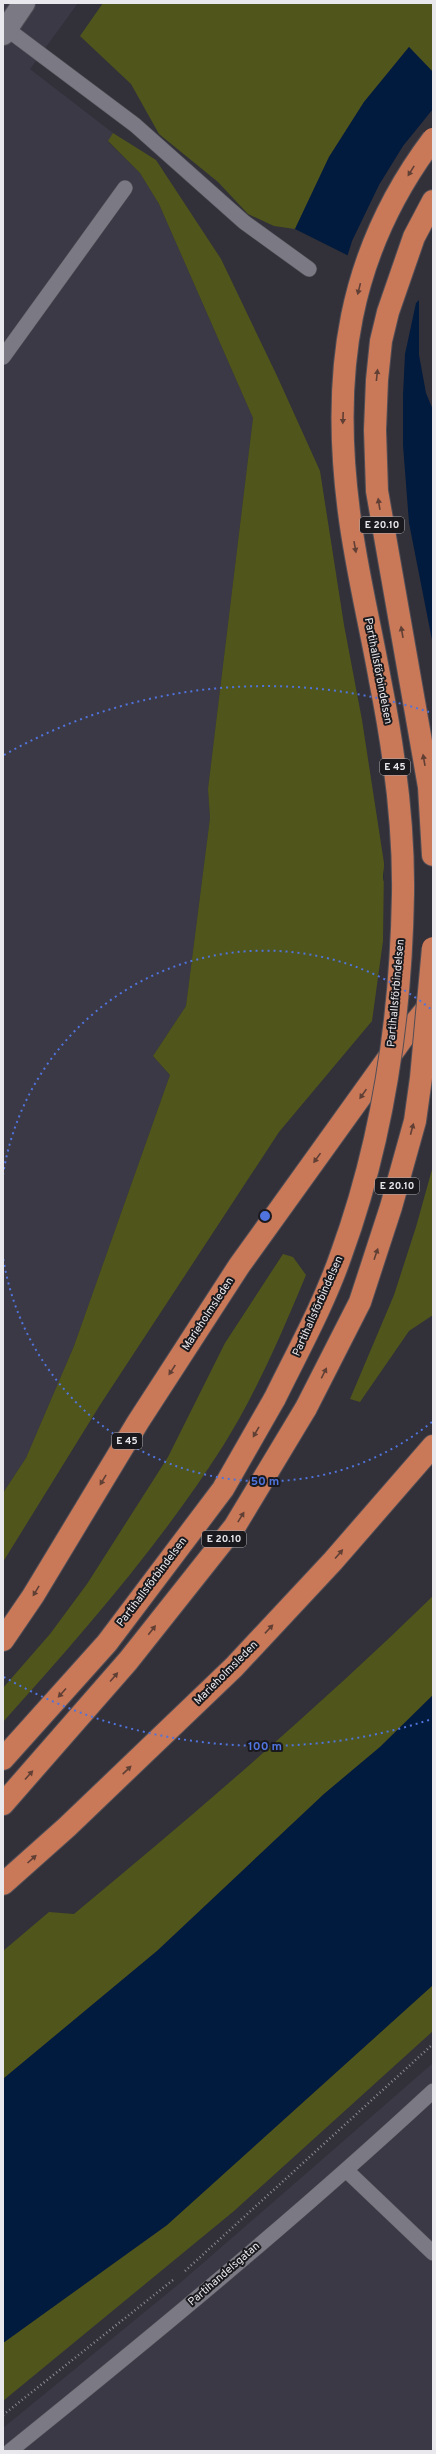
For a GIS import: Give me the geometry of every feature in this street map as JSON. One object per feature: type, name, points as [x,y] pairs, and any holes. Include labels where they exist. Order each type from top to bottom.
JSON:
[{"type":"highway","name":"Partihallsförbindelsen","points":[[3,1759],[107,1642],[219,1495],[275,1398],[318,1310],[341,1256],[377,1127],[395,1030],[403,892],[400,823],[393,750],[349,512],[342,434],[344,360],[348,335],[366,259],[389,208],[433,139]]},
{"type":"highway","name":"E 20.10","points":[[433,201],[414,237],[388,312],[381,342],[377,380],[375,430],[377,491],[429,787],[433,855]]},
{"type":"highway","name":"E 20.10","points":[[3,1804],[128,1661],[235,1526],[306,1408],[360,1302],[393,1200],[414,1120],[421,1078],[433,948]]},
{"type":"highway","name":"Marieholmsleden","points":[[3,1640],[32,1596],[138,1422],[239,1266],[402,1039],[433,1001]]},
{"type":"highway","points":[[402,1039],[433,1021]]},
{"type":"highway","name":"Marieholmsleden","points":[[3,1884],[68,1827],[234,1667],[333,1561],[433,1446]]},
{"type":"street","points":[[5,32],[24,3]]},
{"type":"lane","points":[[5,32],[135,125],[244,222],[309,269]]},
{"type":"lane","points":[[3,357],[125,188]]},
{"type":"lane","name":"Partihandelsgatan","points":[[10,2451],[130,2354],[346,2170],[433,2091]]},
{"type":"lane","points":[[346,2170],[433,2253]]},
{"type":"path","points":[[181,2274],[433,2044]]},
{"type":"path","points":[[3,2415],[175,2279]]},
{"type":"shaded area","points":[[3,3],[78,3],[30,69],[113,133],[108,142],[140,173],[159,204],[253,418],[208,789],[210,818],[186,1006],[153,1056],[170,1075],[74,1346],[26,1458],[3,1493]]},
{"type":"shaded area","points":[[433,2063],[433,2451],[3,2451],[3,2428],[180,2283]]},
{"type":"green space","points":[[103,3],[433,3],[433,72],[409,47],[364,102],[329,157],[295,229],[274,226],[248,214],[218,182],[159,134],[131,84],[80,36]]},
{"type":"green space","points":[[113,133],[156,160],[221,259],[278,378],[320,471],[344,625],[362,720],[384,863],[383,941],[372,1021],[279,1132],[100,1405],[3,1562],[3,1493],[26,1458],[74,1346],[170,1075],[153,1056],[186,1006],[210,818],[208,789],[253,418],[159,204],[140,173],[108,141]]},
{"type":"green space","points":[[433,1166],[433,1315],[409,1331],[360,1402],[350,1399],[394,1295],[416,1227]]},
{"type":"green space","points":[[283,1254],[293,1257],[306,1275],[278,1341],[247,1405],[235,1426],[199,1483],[146,1554],[90,1623],[3,1722],[3,1688],[50,1634],[87,1584],[168,1457],[225,1343]]},
{"type":"green space","points":[[433,1596],[433,1695],[380,1747],[324,1794],[157,1951],[3,2079],[3,1951],[49,1912],[74,1914],[256,1759],[346,1679]]},
{"type":"green space","points":[[433,1985],[433,2031],[234,2211],[3,2401],[3,2343],[167,2225]]},
{"type":"water","points":[[409,47],[433,72],[433,839],[383,879],[389,824],[357,260],[295,229],[329,157],[364,102]]},
{"type":"water","points":[[433,1695],[433,1985],[167,2225],[3,2343],[3,2079],[157,1951],[324,1794],[380,1747]]},
{"type":"pier","points":[[433,109],[433,410],[426,393],[419,355],[419,300],[416,303],[405,354],[403,445],[409,523],[433,645],[433,841],[383,881],[387,824],[366,681],[335,512],[330,433],[330,363],[355,261],[347,257],[352,241],[379,185],[403,146]]}]
